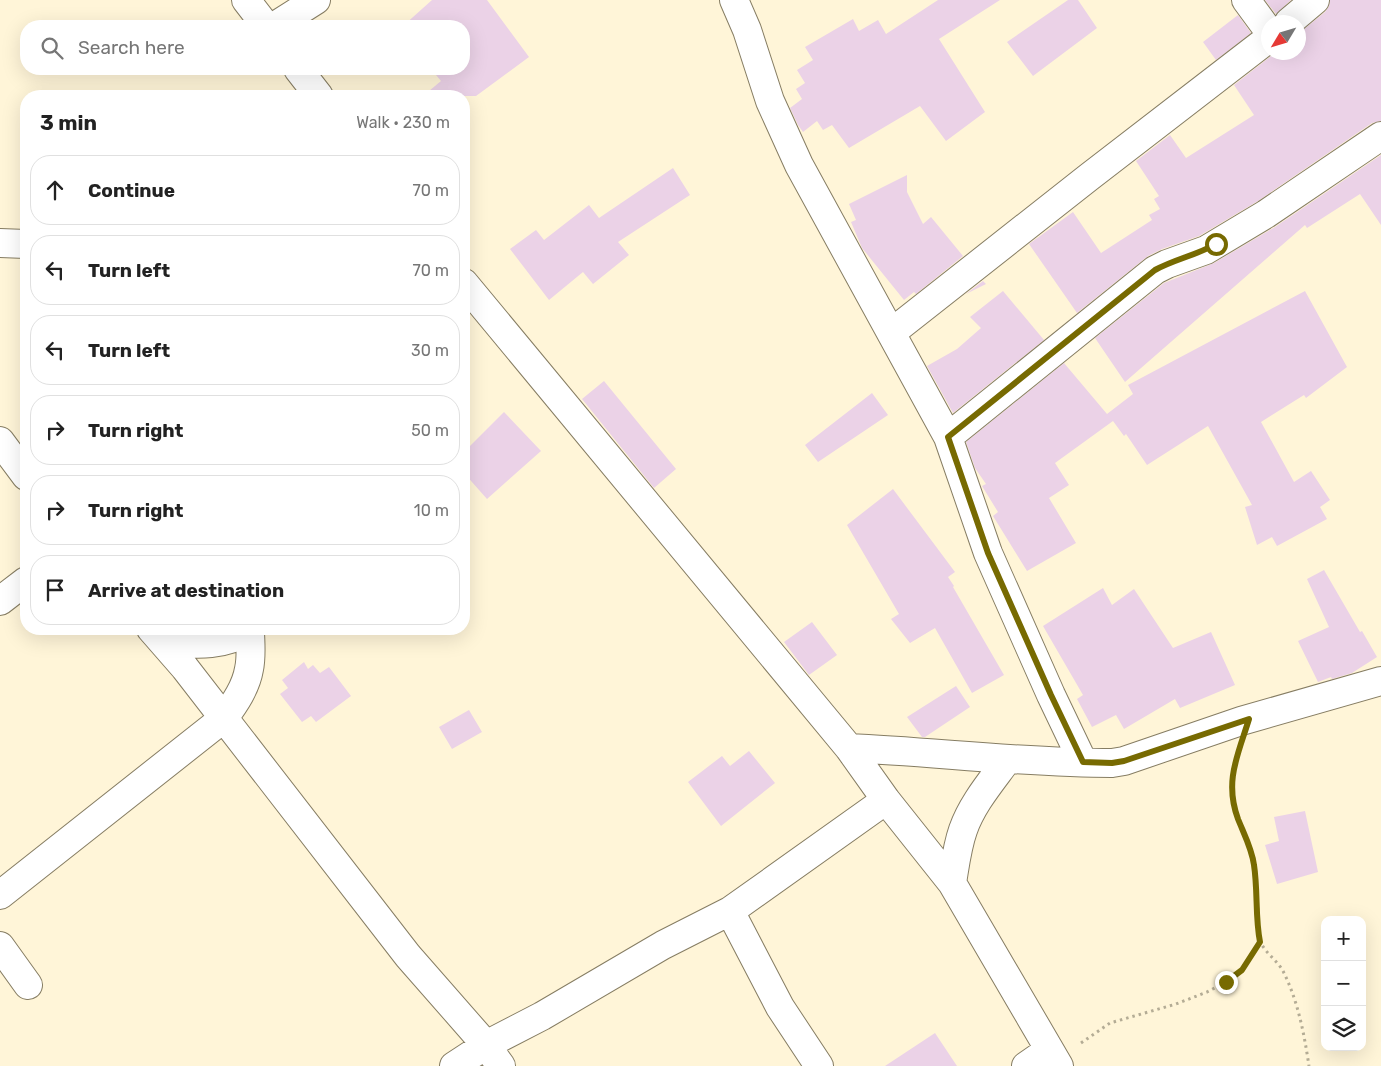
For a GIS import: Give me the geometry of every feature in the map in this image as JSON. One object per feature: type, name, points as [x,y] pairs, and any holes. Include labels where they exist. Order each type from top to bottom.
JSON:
[{"type":"street","points":[[246,0],[261,20]]},
{"type":"street","points":[[284,20],[316,0]]},
{"type":"street","points":[[734,0],[747,30],[770,101],[799,165],[948,437],[988,553],[1083,762]]},
{"type":"street","points":[[1246,0],[1261,20]]},
{"type":"street","points":[[1297,15],[1315,0]]},
{"type":"street","points":[[891,333],[1089,176],[1261,44]]},
{"type":"street","points":[[302,75],[314,90]]},
{"type":"street","points":[[948,437],[1155,270],[1166,264],[1206,250],[1266,214],[1381,136]]},
{"type":"street","points":[[0,243],[20,244]]},
{"type":"street","points":[[470,290],[848,748],[886,800],[952,883],[1055,1059],[1026,1066]]},
{"type":"street","points":[[0,441],[20,468]]},
{"type":"street","points":[[0,601],[20,585]]},
{"type":"street","points":[[157,635],[188,644],[222,643],[238,635]]},
{"type":"street","points":[[157,635],[224,718],[408,956],[493,1056]]},
{"type":"street","points":[[0,895],[224,718],[234,705],[250,668],[250,635]]},
{"type":"street","points":[[848,748],[924,752],[1006,760],[1112,763],[1124,761],[1249,719],[1381,681]]},
{"type":"street","points":[[952,883],[958,844],[964,828],[972,810],[1006,760]]},
{"type":"street","points":[[454,1066],[493,1056],[542,1016],[663,945],[730,911],[886,800]]},
{"type":"street","points":[[730,911],[780,1006],[818,1066]]},
{"type":"street","points":[[0,946],[28,985]]},
{"type":"path","points":[[1249,719],[1232,777],[1232,796],[1254,864],[1260,942],[1282,969],[1291,988],[1305,1038],[1309,1066]]},
{"type":"path","points":[[1055,1059],[1110,1023],[1176,1004],[1207,992],[1226,982],[1242,970],[1260,942]]},
{"type":"building","points":[[432,0],[487,0],[529,57],[476,96],[470,96],[470,90],[430,90],[441,81],[436,75],[470,75],[470,20],[410,20]]},
{"type":"building","points":[[938,0],[1000,0],[939,39],[985,112],[946,141],[920,106],[849,148],[832,125],[823,130],[817,121],[803,132],[790,108],[802,99],[796,89],[805,83],[797,70],[813,60],[805,47],[853,19],[859,31],[878,20],[886,34]]},
{"type":"building","points":[[1068,0],[1078,0],[1097,28],[1033,76],[1007,42]]},
{"type":"building","points":[[1265,0],[1291,0],[1276,14]]},
{"type":"building","points":[[1330,0],[1381,0],[1381,121],[1372,123],[1258,201],[1199,236],[1148,256],[1077,313],[1029,244],[1073,212],[1101,253],[1152,220],[1149,215],[1160,209],[1154,199],[1159,196],[1136,161],[1170,135],[1186,158],[1254,115],[1234,85],[1266,60],[1306,60],[1306,27],[1325,12]]},
{"type":"building","points":[[1238,15],[1251,33],[1216,60],[1203,42]]},
{"type":"building","points":[[1381,155],[1381,225],[1360,194],[1307,228],[1305,225],[1125,382],[1095,338],[1164,283],[1214,263],[1275,227]]},
{"type":"building","points":[[673,168],[690,195],[618,242],[629,255],[593,284],[583,272],[549,300],[510,249],[536,230],[544,240],[589,205],[599,218]]},
{"type":"building","points":[[907,175],[907,192],[923,224],[931,217],[963,256],[916,294],[914,292],[904,300],[862,248],[851,222],[856,220],[849,204]]},
{"type":"building","points":[[983,281],[986,284],[966,294]]},
{"type":"building","points":[[1003,291],[1044,340],[953,413],[927,366],[957,349],[981,328],[970,317]]},
{"type":"building","points":[[1305,291],[1347,367],[1306,398],[1304,395],[1261,422],[1294,482],[1311,471],[1330,500],[1320,507],[1327,519],[1277,546],[1272,537],[1257,545],[1245,507],[1252,505],[1208,426],[1147,465],[1126,434],[1124,436],[1113,421],[1055,463],[1069,485],[1049,498],[1076,543],[1027,571],[993,516],[998,512],[982,486],[986,484],[975,468],[966,442],[1064,363],[1107,414],[1133,394],[1128,385]]},
{"type":"building","points":[[604,381],[676,469],[654,488],[582,399]]},
{"type":"building","points":[[872,393],[888,415],[818,462],[805,445]]},
{"type":"building","points":[[504,412],[541,451],[487,499],[470,480],[470,446]]},
{"type":"building","points":[[893,489],[955,572],[948,577],[1004,675],[972,693],[935,628],[910,643],[891,619],[899,614],[847,525]]},
{"type":"building","points":[[1324,570],[1360,632],[1362,631],[1377,657],[1352,673],[1332,679],[1331,677],[1318,682],[1298,641],[1329,627],[1307,579]]},
{"type":"building","points":[[1103,588],[1112,605],[1134,589],[1173,648],[1211,632],[1235,685],[1180,708],[1175,699],[1124,729],[1116,715],[1092,727],[1077,699],[1083,695],[1043,626]]},
{"type":"building","points":[[812,622],[837,655],[809,675],[784,642]]},
{"type":"building","points":[[304,662],[308,669],[313,665],[320,673],[329,667],[351,696],[316,722],[311,716],[302,722],[280,694],[288,688],[282,680]]},
{"type":"building","points":[[956,686],[970,707],[925,737],[922,737],[907,717]]},
{"type":"building","points":[[469,710],[482,732],[452,749],[439,727]]},
{"type":"building","points":[[749,751],[775,783],[721,826],[688,782],[722,756],[730,766]]},
{"type":"building","points":[[1305,811],[1318,872],[1277,884],[1265,845],[1279,841],[1274,817]]},
{"type":"building","points":[[935,1033],[957,1066],[885,1066]]},
{"type":"route","points":[[1216,244],[1206,250],[1166,264],[1146,276],[948,437],[988,553],[1083,762],[1112,763],[1124,761],[1249,719],[1232,777],[1232,796],[1254,864],[1260,942],[1242,970],[1226,982]]}]
